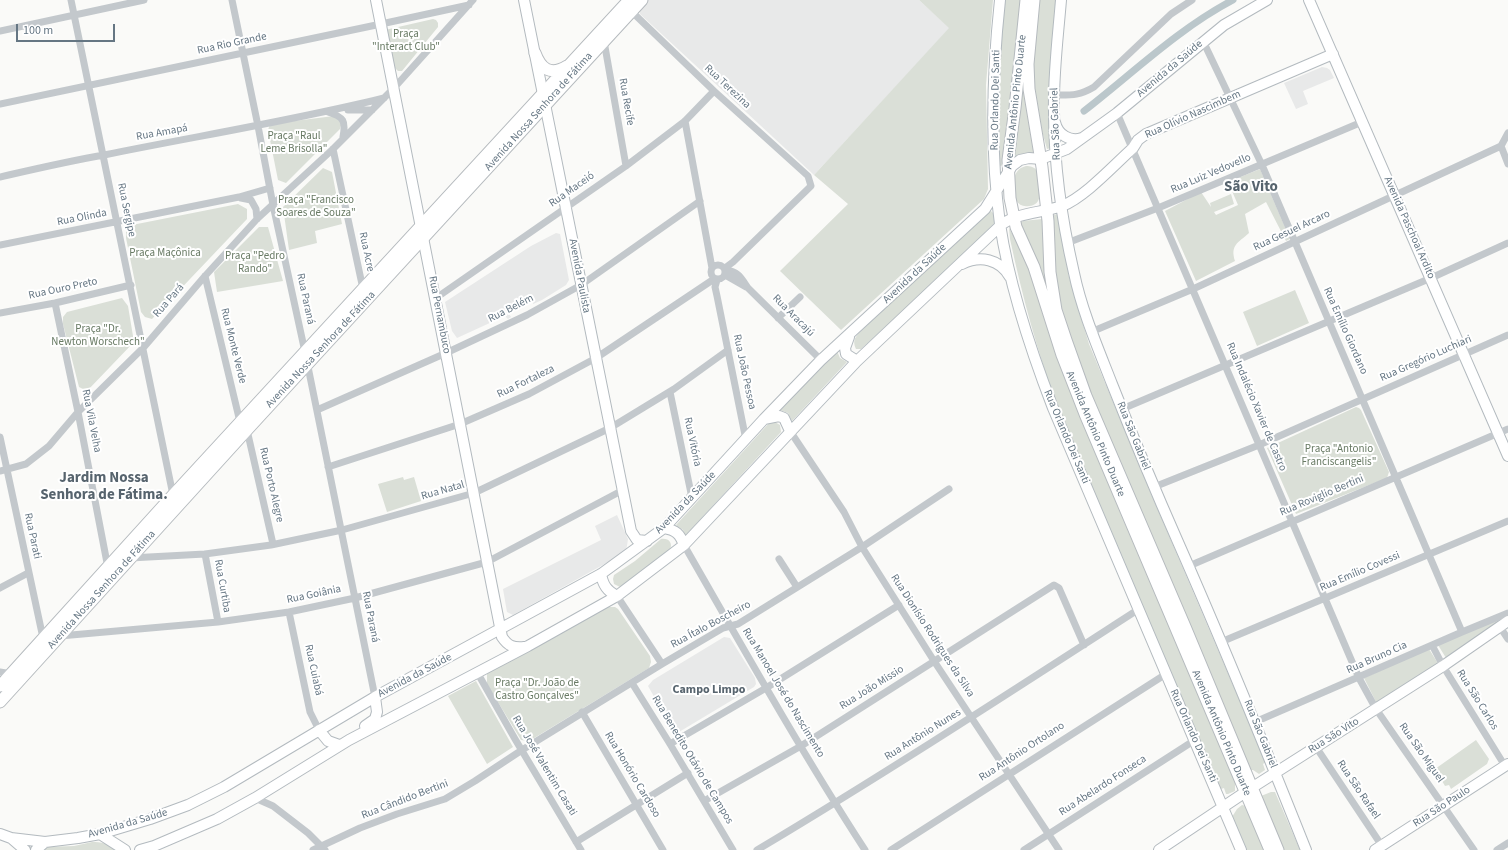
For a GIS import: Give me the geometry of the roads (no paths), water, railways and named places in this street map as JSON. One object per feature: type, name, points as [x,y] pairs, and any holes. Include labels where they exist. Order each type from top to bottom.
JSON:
[{"type":"main road","name":"Rua Pernambuco","points":[[376,0],[422,225],[501,630]]},
{"type":"main road","name":"Avenida Paulista","points":[[524,0],[633,535],[637,540],[647,541]]},
{"type":"main road","name":"Avenida Nossa Senhora de Fátima","points":[[0,702],[130,558],[244,426],[305,352],[569,65],[629,5],[642,0]]},
{"type":"main road","name":"Rua Orlando Dei Santi","points":[[1000,0],[994,84],[994,137],[997,191],[1001,225],[1013,284],[1046,390],[1242,850]]},
{"type":"main road","name":"Avenida Antônio Pinto Duarte","points":[[1026,0],[1016,108],[1009,149],[1008,170],[1009,192],[1019,235],[1034,268],[1062,355],[1085,414],[1249,790],[1278,850]]},
{"type":"main road","name":"Avenida Antônio Pinto Duarte","points":[[1034,0],[1028,75],[1032,113],[1041,159],[1047,210],[1051,280],[1056,310],[1086,396],[1249,790],[1270,850]]},
{"type":"main road","name":"Rua São Gabriel","points":[[1061,0],[1054,95],[1054,119],[1056,154],[1062,206],[1067,243],[1074,275],[1091,332],[1122,409],[1255,722],[1306,850]]},
{"type":"main road","name":"Avenida da Saúde","points":[[0,834],[11,838],[45,842],[78,838],[100,834],[150,819],[188,805],[224,787],[375,697],[501,630],[601,574],[664,528],[764,419],[821,360],[985,209],[1008,170],[1020,160],[1029,158],[1041,159],[1067,149],[1117,113],[1224,25],[1267,0]]},
{"type":"main road","name":"Avenida Paschoal Ardito","points":[[1309,0],[1508,456]]},
{"type":"main road","name":"Avenida Nossa Senhora de Fátima","points":[[0,686],[173,495],[308,365],[604,41],[629,5]]},
{"type":"main road","points":[[535,53],[540,65],[544,69],[562,69],[569,65]]},
{"type":"main road","name":"Rua Olívio Nascimbem","points":[[1047,210],[1062,206],[1081,194],[1133,148],[1138,140],[1146,134],[1333,54]]},
{"type":"main road","points":[[1054,119],[1058,129],[1066,137],[1076,140],[1084,137]]},
{"type":"main road","name":"Avenida da Saúde","points":[[140,850],[153,848],[217,819],[255,798],[339,745],[528,646],[617,596],[684,545],[857,360],[1001,225],[1007,220],[1047,210]]},
{"type":"main road","points":[[955,268],[972,260],[989,260],[1006,270],[1013,284]]},
{"type":"main road","points":[[852,331],[845,348],[846,354],[857,360]]},
{"type":"main road","points":[[764,419],[779,416],[784,418],[790,431]]},
{"type":"main road","points":[[664,528],[677,532],[684,545]]},
{"type":"main road","points":[[601,574],[606,588],[617,596]]},
{"type":"main road","name":"Rua São Vito","points":[[1159,850],[1167,847],[1224,806],[1443,666],[1504,624]]},
{"type":"main road","points":[[501,630],[502,637],[508,645],[516,648],[528,646]]},
{"type":"main road","points":[[23,661],[21,669],[25,675]]},
{"type":"main road","points":[[349,740],[351,734],[375,719],[377,712],[375,697]]},
{"type":"main road","points":[[319,730],[328,742],[339,745]]},
{"type":"main road","name":"Rua São Paulo","points":[[1379,848],[1507,765]]},
{"type":"main road","points":[[100,834],[124,850]]},
{"type":"main road","points":[[11,838],[24,850]]},
{"type":"main road","points":[[36,850],[45,842]]},
{"type":"street","name":"Rua Sergipe","points":[[71,0],[144,347],[173,495]]},
{"type":"street","points":[[0,31],[144,0]]},
{"type":"street","name":"Rua Paraná","points":[[232,0],[273,205],[342,530],[375,697]]},
{"type":"street","points":[[1054,95],[1077,95],[1085,93],[1094,87],[1171,14],[1192,0]]},
{"type":"street","name":"Rua Rio Grande","points":[[0,104],[381,24],[471,2]]},
{"type":"street","name":"Rua Pará","points":[[3,470],[26,464],[49,446],[78,412],[144,347],[257,218],[273,205],[394,88],[471,2]]},
{"type":"street","name":"Rua Terezina","points":[[629,5],[714,90],[808,176],[811,186]]},
{"type":"street","name":"Rua Recife","points":[[604,41],[626,166]]},
{"type":"street","name":"Rua Emílio Giordano","points":[[1203,41],[1262,164],[1462,632]]},
{"type":"street","name":"Rua Maceió","points":[[436,298],[626,166],[684,121],[714,90]]},
{"type":"street","name":"Rua Amapá","points":[[0,177],[104,155],[328,112],[384,97]]},
{"type":"street","name":"Rua Amapá","points":[[328,112],[352,109],[372,110]]},
{"type":"street","points":[[328,112],[338,115],[343,119],[345,125],[343,138]]},
{"type":"street","name":"Rua Indalécio Xavier de Castro","points":[[1117,113],[1226,364],[1359,678],[1376,709]]},
{"type":"street","name":"Rua João Pessoa","points":[[684,121],[708,242],[719,272],[716,292],[746,440]]},
{"type":"street","name":"Rua Luiz Vedovello","points":[[1067,243],[1158,208],[1362,122]]},
{"type":"street","points":[[1508,133],[1501,146],[1508,164]]},
{"type":"street","name":"Rua Gesuel Arcaro","points":[[1091,332],[1193,289],[1501,146]]},
{"type":"street","name":"Rua Acre","points":[[333,148],[363,289]]},
{"type":"street","name":"Rua Fortaleza","points":[[328,467],[460,424],[529,394],[596,358],[719,272],[811,186]]},
{"type":"street","name":"Rua Olinda","points":[[0,245],[239,197],[270,188]]},
{"type":"street","points":[[239,197],[251,200],[256,209],[257,218]]},
{"type":"street","name":"Rua Belém","points":[[317,410],[446,353],[526,315],[581,285],[700,201]]},
{"type":"street","points":[[1122,409],[1431,278],[1508,242]]},
{"type":"street","name":"Rua Aracajú","points":[[719,272],[736,272],[748,288],[821,360]]},
{"type":"street","name":"Rua Monte Verde","points":[[205,276],[244,426]]},
{"type":"street","name":"Rua Ouro Preto","points":[[0,313],[131,285]]},
{"type":"street","points":[[778,318],[800,297]]},
{"type":"street","name":"Rua Vila Velha","points":[[55,302],[108,568]]},
{"type":"street","name":"Rua Gregório Luchiari","points":[[1154,487],[1260,445],[1363,398],[1508,335]]},
{"type":"street","name":"Rua Natal","points":[[130,558],[205,554],[273,544],[342,530],[474,494],[610,428],[670,392],[728,350]]},
{"type":"street","name":"Rua Vitória","points":[[670,392],[692,498]]},
{"type":"street","name":"Rua Porto Alegre","points":[[244,426],[273,544]]},
{"type":"street","name":"Rua Roviglio Bertini","points":[[1188,566],[1508,429]]},
{"type":"street","name":"Rua Dionísio Rodrigues da Silva","points":[[790,431],[809,457],[847,517],[862,547],[934,661],[1059,850]]},
{"type":"street","name":"Rua Parati","points":[[0,437],[3,470],[43,638]]},
{"type":"street","name":"Rua Ítalo Boscheiro","points":[[522,750],[582,712],[723,628],[738,624],[862,547],[949,489]]},
{"type":"street","name":"Rua Goiânia","points":[[60,636],[218,622],[289,612],[355,598],[488,562],[623,490]]},
{"type":"street","name":"Rua Emílio Covessi","points":[[1221,642],[1508,521]]},
{"type":"street","name":"Rua Manoel José do Nascimento","points":[[684,545],[766,688],[835,804],[865,850]]},
{"type":"street","name":"Rua Curtiba","points":[[205,554],[218,622]]},
{"type":"street","points":[[780,559],[798,587]]},
{"type":"street","points":[[0,588],[28,573]]},
{"type":"street","name":"Rua João Missio","points":[[704,801],[801,746],[1048,587],[1054,585],[1059,588],[1084,645]]},
{"type":"street","points":[[617,596],[662,664]]},
{"type":"street","points":[[670,744],[766,688],[899,605]]},
{"type":"street","name":"Rua Antônio Nunes","points":[[757,850],[835,804],[972,718],[1139,609]]},
{"type":"street","name":"Rua Cuiabá","points":[[289,612],[310,712],[319,730]]},
{"type":"street","name":"Rua Bruno Cia","points":[[1255,722],[1508,613]]},
{"type":"street","points":[[1504,624],[1508,639]]},
{"type":"street","name":"Rua São Carlos","points":[[1432,645],[1443,666],[1507,765]]},
{"type":"street","points":[[0,672],[13,672]]},
{"type":"street","name":"Rua José Valentim Casati","points":[[477,672],[581,850]]},
{"type":"street","name":"Rua Antônio Ortolano","points":[[891,850],[1166,674]]},
{"type":"street","name":"Rua Benedito Otávio de Campos","points":[[632,682],[733,850]]},
{"type":"street","name":"Rua São Miguel","points":[[1376,709],[1474,850]]},
{"type":"street","name":"Rua Honório Cardoso","points":[[582,712],[663,850]]},
{"type":"street","name":"Rua Abelardo Fonseca","points":[[1024,850],[1195,740]]},
{"type":"street","name":"Rua São Rafael","points":[[1316,747],[1379,848]]},
{"type":"street","name":"Rua Cândido Bertini","points":[[313,850],[323,848],[397,814],[445,799],[522,750]]},
{"type":"street","points":[[576,842],[688,773]]},
{"type":"street","points":[[269,789],[267,797],[273,806]]},
{"type":"street","points":[[255,798],[273,806],[308,833],[323,848]]},
{"type":"street","points":[[1497,850],[1508,843]]},
{"type":"waterway","points":[[1084,111],[1193,24],[1233,0]]},
{"type":"district","name":"São Vito","points":[[1251,188]]},
{"type":"district","name":"Jardim Nossa Senhora de Fátima.","points":[[104,488]]},
{"type":"district","name":"Campo Limpo","points":[[709,690]]},
{"type":"park label","name":"Praça \"Interact Club\"","points":[[406,41]]},
{"type":"park label","name":"Praça \"Raul Leme Brisolla\"","points":[[294,143]]},
{"type":"park label","name":"Praça \"Francisco Soares de Souza\"","points":[[316,207]]},
{"type":"park label","name":"Praça Maçônica","points":[[165,254]]},
{"type":"park label","name":"Praça \"Pedro Rando\"","points":[[255,263]]},
{"type":"park label","name":"Praça \"Dr. Newton Worschech\"","points":[[98,336]]},
{"type":"park label","name":"Praça \"Antonio Franciscangelis\"","points":[[1339,456]]},
{"type":"park label","name":"Praça \"Dr. João de Castro Gonçalves\"","points":[[537,690]]}]
